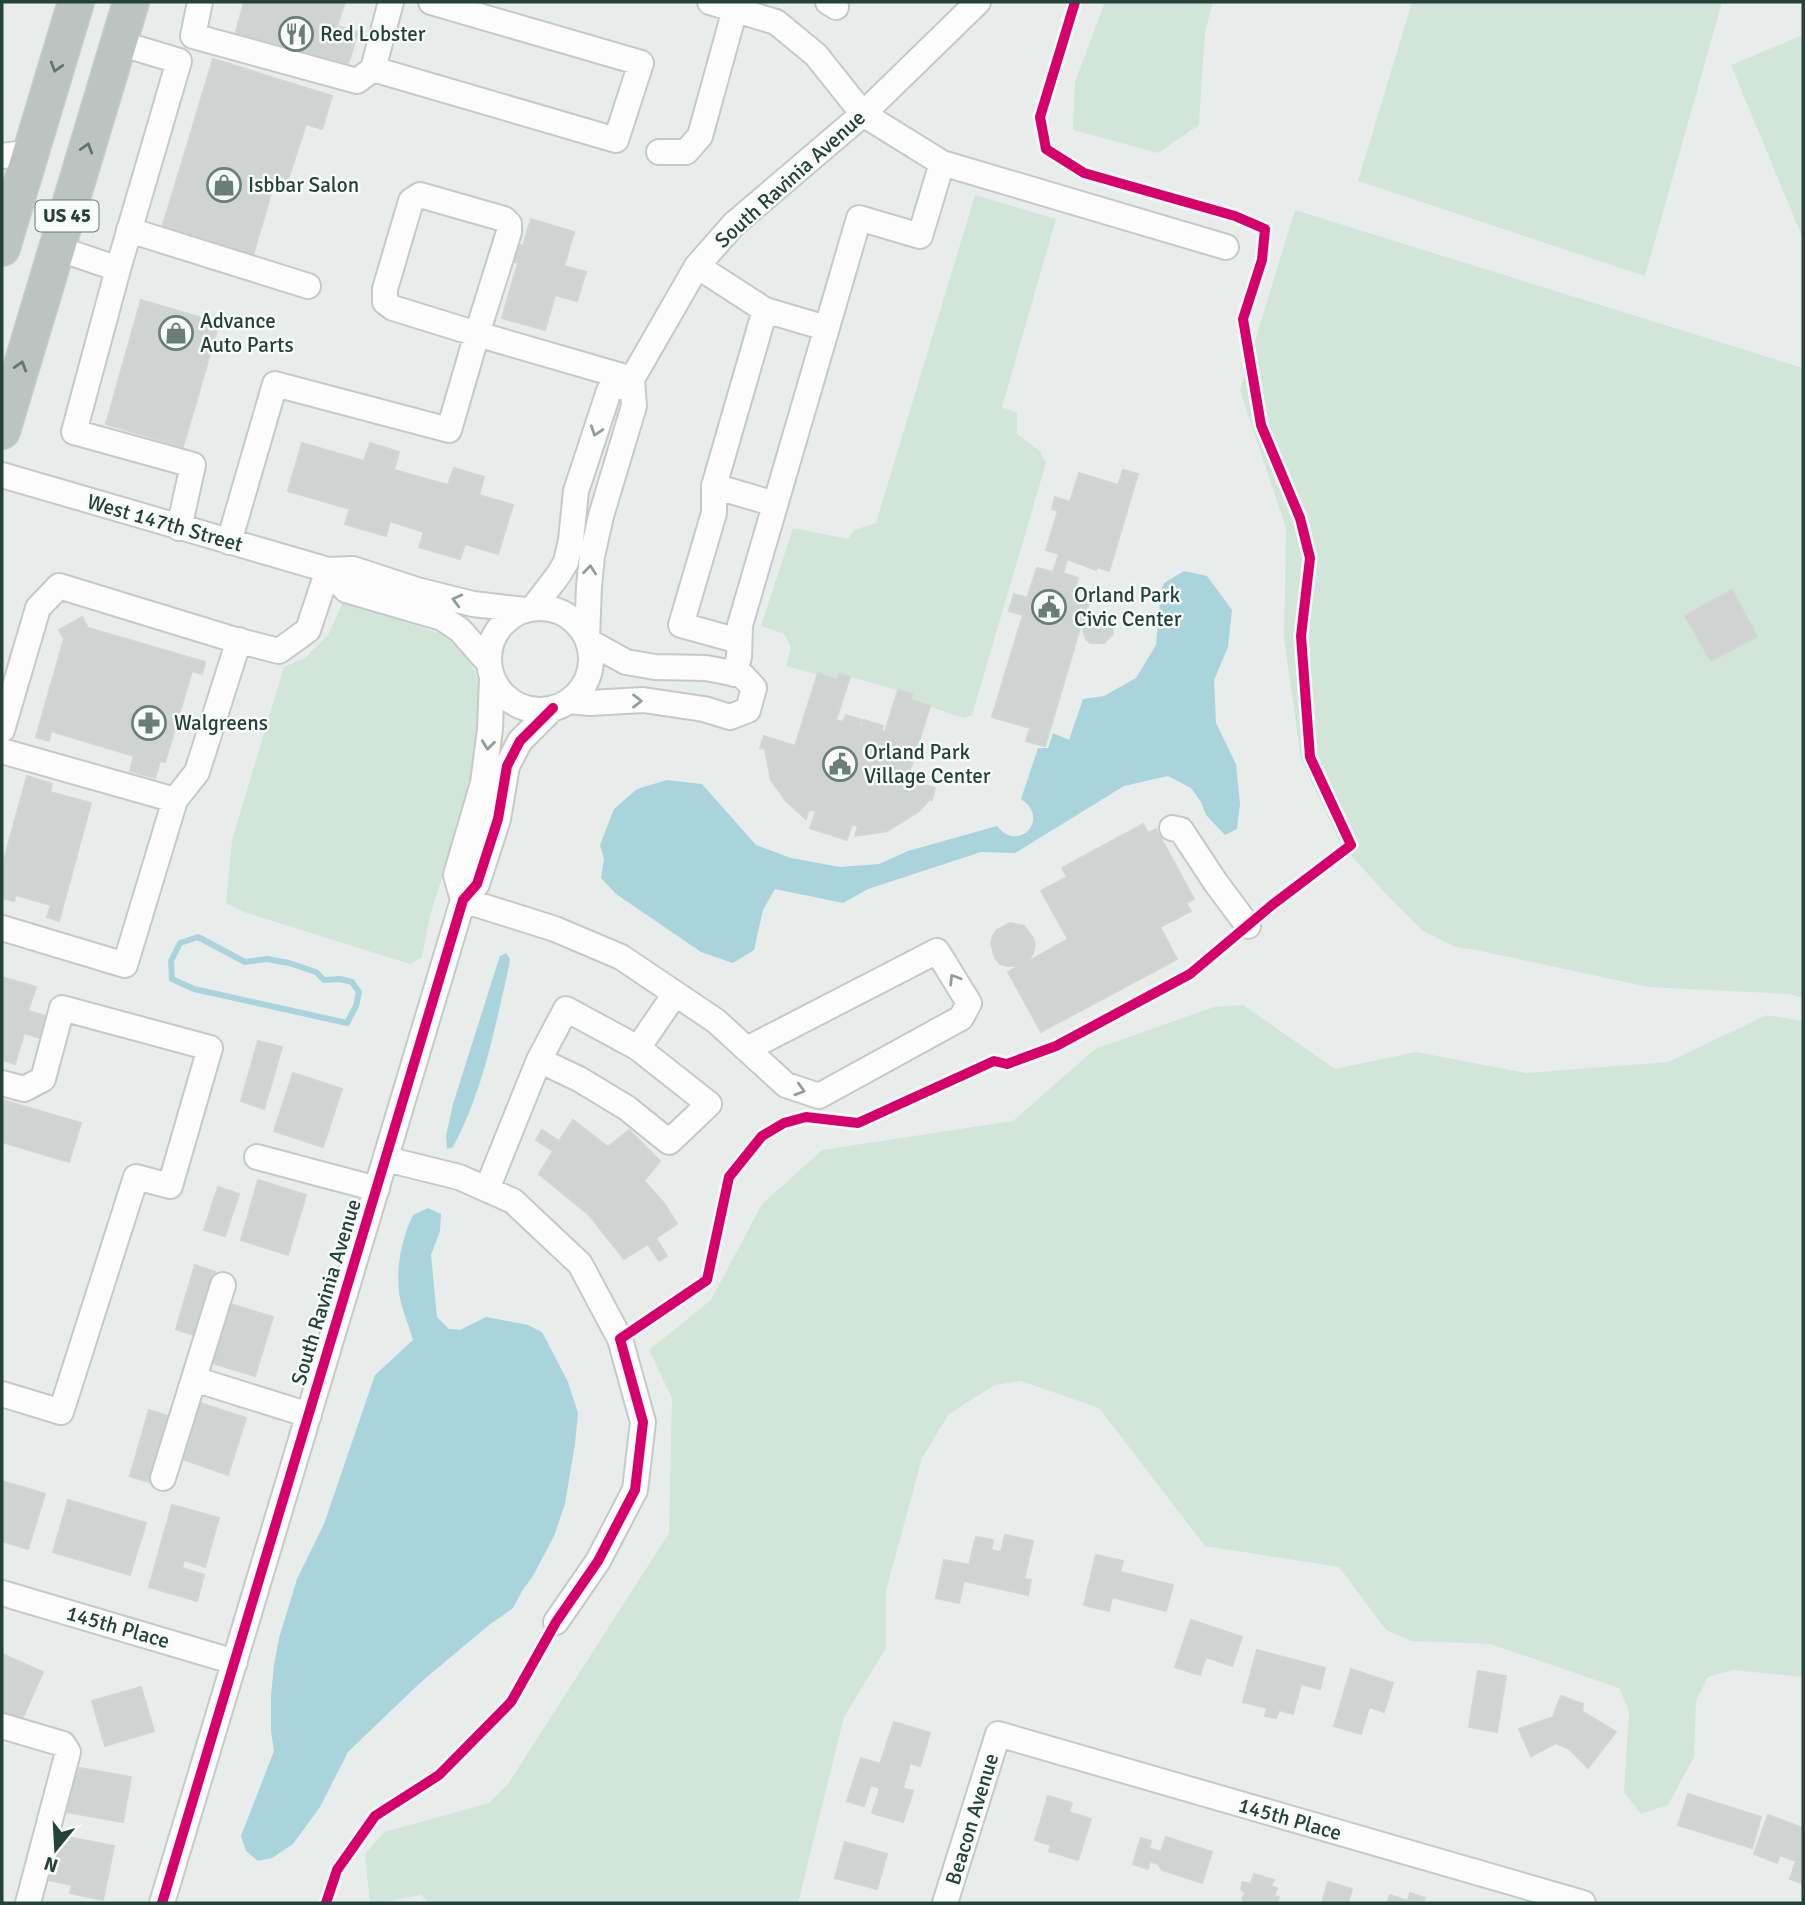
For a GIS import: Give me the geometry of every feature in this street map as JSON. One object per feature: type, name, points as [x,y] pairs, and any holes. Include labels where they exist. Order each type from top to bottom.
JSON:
[{"type":"highway","name":"US 45","points":[[2,248],[16,154],[76,2]]},
{"type":"highway","name":"US 45","points":[[2,431],[131,2]]},
{"type":"street","points":[[200,2],[193,36],[358,81],[373,69],[391,2]]},
{"type":"street","points":[[373,69],[615,141],[641,63],[431,2]]},
{"type":"street","points":[[710,2],[736,6],[776,22],[816,55],[863,114],[942,163],[1226,247]]},
{"type":"street","name":"South Ravinia Avenue","points":[[529,609],[566,562],[576,491],[609,391],[632,379],[697,266],[734,224],[863,114],[978,2]]},
{"type":"street","points":[[659,152],[686,152],[700,136],[736,6]]},
{"type":"street","points":[[119,43],[179,61],[74,432],[193,466],[179,528]]},
{"type":"street","points":[[734,674],[739,657],[740,625],[859,218],[920,236],[942,163]]},
{"type":"street","points":[[229,542],[275,384],[449,430],[477,334],[509,232],[509,223],[504,219],[420,195],[411,201],[385,289],[385,302],[393,308],[477,334],[632,379]]},
{"type":"street","points":[[129,230],[308,286]]},
{"type":"street","points":[[57,248],[118,269]]},
{"type":"street","points":[[697,266],[765,310],[826,328]]},
{"type":"street","points":[[739,641],[681,625],[714,513],[714,486],[765,310]]},
{"type":"street","name":"South Ravinia Avenue","points":[[587,640],[592,556],[601,516],[634,406],[632,379]]},
{"type":"street","name":"West 147th Street","points":[[2,475],[328,570],[353,569],[417,590],[473,604],[529,609]]},
{"type":"street","points":[[714,486],[775,504]]},
{"type":"street","points":[[2,730],[37,608],[59,586],[279,651],[307,630],[328,570]]},
{"type":"street","name":"West 147th Street","points":[[328,570],[346,590],[442,618],[460,630],[490,670]]},
{"type":"street","points":[[561,705],[582,689],[590,673],[591,655],[587,640],[578,625],[566,615],[552,609],[529,609],[502,624],[490,649],[490,670],[499,689],[521,706],[537,710],[561,705],[643,700],[704,709],[730,718],[748,710],[754,688],[742,675],[706,668],[655,667],[626,662],[587,640]]},
{"type":"street","points":[[2,928],[125,965],[175,800],[197,772],[239,640]]},
{"type":"street","name":"South Ravinia Avenue","points":[[463,900],[456,875],[483,783],[490,729],[490,670]]},
{"type":"street","name":"South Ravinia Avenue","points":[[162,1903],[463,900],[477,884],[498,818],[507,766],[520,741],[561,705]]},
{"type":"street","points":[[2,751],[175,800]]},
{"type":"street","points":[[1172,828],[1181,830],[1248,926]]},
{"type":"street","points":[[463,900],[555,929],[621,957],[716,1021],[786,1085],[819,1096],[961,1018],[969,1003],[937,951],[747,1049]]},
{"type":"street","points":[[638,1048],[675,993]]},
{"type":"street","points":[[2,1083],[23,1089],[43,1079],[62,1009],[210,1048],[170,1186],[136,1177],[61,1412],[2,1394]]},
{"type":"street","points":[[487,1189],[539,1060],[566,1009],[638,1048],[709,1104],[669,1142],[627,1108],[579,1079],[539,1060]]},
{"type":"street","points":[[257,1157],[377,1189]]},
{"type":"street","points":[[386,1158],[459,1177],[513,1201],[580,1264],[620,1339],[643,1422],[635,1490],[598,1560],[555,1622]]},
{"type":"street","points":[[163,1478],[223,1284]]},
{"type":"street","points":[[194,1379],[309,1415]]},
{"type":"street","name":"145th Place","points":[[2,1593],[235,1662]]},
{"type":"street","points":[[2,1726],[62,1744],[68,1752],[28,1903]]},
{"type":"street","name":"145th Place","points":[[998,1734],[1583,1903]]},
{"type":"street","name":"Beacon Avenue","points":[[945,1903],[998,1734]]},
{"type":"green space","points":[[1105,2],[1213,2],[1205,32],[1199,125],[1158,153],[1073,130],[1075,82]]},
{"type":"green space","points":[[1412,2],[1722,2],[1645,276],[1358,181]]},
{"type":"green space","points":[[1803,35],[1803,239],[1731,65]]},
{"type":"green space","points":[[975,195],[1056,219],[1002,407],[1017,413],[1017,434],[1040,451],[1046,463],[972,715],[963,718],[911,700],[912,694],[839,674],[837,680],[786,666],[791,647],[784,634],[761,626],[793,528],[848,539],[854,530],[876,523]]},
{"type":"green space","points":[[1295,210],[1803,368],[1803,998],[1790,994],[1648,987],[1455,947],[1423,931],[1340,843],[1301,759],[1284,639],[1286,528],[1240,390]]},
{"type":"green space","points":[[343,602],[439,633],[462,650],[473,667],[482,695],[475,774],[430,916],[422,957],[410,964],[244,912],[226,903],[232,840],[284,667],[306,657],[328,635]]},
{"type":"green space","points":[[1243,1005],[1335,1069],[1416,1052],[1526,1073],[1668,1062],[1767,1015],[1803,1021],[1803,1677],[1733,1670],[1708,1677],[1696,1701],[1694,1757],[1668,1805],[1641,1814],[1624,1792],[1629,1711],[1619,1688],[1490,1644],[1411,1641],[1386,1630],[1339,1567],[1205,1546],[1099,1408],[1021,1381],[995,1385],[949,1414],[922,1458],[886,1591],[886,1648],[844,1717],[798,1903],[429,1903],[421,1895],[370,1903],[365,1854],[384,1832],[489,1803],[508,1784],[669,1533],[672,1398],[649,1350],[711,1300],[762,1204],[822,1150],[1013,1121],[1095,1049],[1214,1007]]},
{"type":"water","points":[[1184,571],[1207,576],[1232,610],[1228,647],[1214,680],[1216,723],[1236,764],[1240,804],[1237,829],[1225,835],[1206,815],[1191,788],[1168,776],[1124,786],[1015,853],[981,852],[868,889],[843,903],[775,889],[763,910],[754,950],[733,963],[701,952],[616,894],[601,878],[604,859],[600,845],[614,809],[637,789],[667,780],[702,784],[756,845],[791,858],[840,867],[879,864],[908,851],[997,826],[1006,834],[1022,835],[1032,823],[1033,815],[1021,799],[1038,748],[1048,748],[1053,733],[1069,740],[1083,699],[1104,696],[1136,678],[1156,645],[1164,583]]},
{"type":"water","points":[[506,953],[510,959],[509,966],[480,1082],[453,1147],[447,1149],[446,1136],[453,1104],[500,956]]},
{"type":"water","points":[[428,1208],[441,1214],[440,1231],[431,1255],[437,1317],[449,1329],[460,1330],[486,1317],[528,1325],[542,1332],[568,1382],[578,1413],[565,1504],[554,1536],[513,1608],[421,1682],[348,1752],[320,1807],[293,1844],[272,1858],[258,1861],[246,1851],[241,1836],[274,1751],[271,1695],[279,1638],[297,1579],[324,1524],[375,1375],[413,1340],[400,1298],[399,1262],[413,1215]]},
{"type":"building","name":"Red Lobster","points":[[244,2],[345,2],[337,26],[358,32],[347,68],[235,36]]},
{"type":"building","points":[[213,59],[332,96],[322,129],[306,124],[288,180],[186,149]]},
{"type":"building","points":[[186,149],[276,176],[253,255],[162,228]]},
{"type":"building","points":[[531,219],[574,232],[564,266],[586,272],[577,301],[555,295],[545,330],[502,318],[518,263],[509,260],[514,243],[523,246]]},
{"type":"building","points":[[141,300],[219,323],[183,447],[106,424]]},
{"type":"building","points":[[302,443],[364,461],[370,443],[399,452],[394,470],[448,485],[454,468],[484,477],[479,495],[513,505],[498,554],[465,544],[460,559],[419,547],[424,532],[390,521],[386,536],[345,524],[350,509],[288,491]]},
{"type":"building","name":"Orland Park Civic Center","points":[[1123,470],[1138,474],[1109,571],[1097,567],[1096,570],[1067,559],[1063,573],[1078,578],[1073,597],[1089,602],[1084,620],[1087,621],[1095,614],[1106,616],[1111,620],[1113,634],[1104,643],[1090,643],[1083,630],[1085,626],[1081,625],[1045,746],[1026,741],[1030,728],[992,717],[1023,615],[1009,611],[1014,594],[1027,598],[1037,568],[1053,572],[1059,554],[1046,550],[1058,511],[1052,509],[1055,497],[1070,502],[1079,473],[1118,485]]},
{"type":"building","points":[[1732,590],[1757,636],[1711,661],[1685,616]]},
{"type":"building","name":"Walgreens","points":[[82,617],[88,628],[205,662],[202,674],[192,671],[165,762],[160,761],[155,778],[130,771],[134,756],[51,731],[49,741],[36,737],[64,639],[59,630]]},
{"type":"building","name":"Orland Park Village Center","points":[[818,673],[837,680],[839,674],[850,677],[836,720],[843,722],[846,715],[862,720],[859,726],[862,727],[864,720],[883,726],[881,731],[885,732],[898,690],[912,694],[911,700],[930,706],[907,780],[935,788],[932,800],[887,831],[855,836],[858,826],[852,824],[847,840],[810,828],[816,811],[809,809],[806,819],[786,801],[771,780],[765,749],[760,748],[764,736],[795,746]]},
{"type":"building","points":[[27,776],[52,784],[50,792],[91,803],[59,921],[47,917],[51,905],[16,895],[14,901],[2,898],[2,867]]},
{"type":"building","points":[[1143,824],[1148,833],[1156,829],[1194,899],[1186,903],[1191,911],[1160,927],[1177,959],[1041,1032],[1008,972],[1019,966],[1000,964],[991,944],[993,936],[997,930],[1010,923],[1024,926],[1033,938],[1035,946],[1027,962],[1068,939],[1041,891],[1067,877],[1062,868]]},
{"type":"building","points":[[2,977],[36,987],[28,1011],[49,1017],[43,1039],[24,1033],[15,1064],[2,1060]]},
{"type":"building","points":[[258,1041],[282,1047],[264,1109],[241,1101]]},
{"type":"building","points":[[293,1073],[342,1089],[323,1147],[274,1131]]},
{"type":"building","points":[[2,1100],[81,1123],[69,1162],[2,1142]]},
{"type":"building","points":[[573,1120],[608,1147],[629,1130],[660,1161],[644,1181],[664,1203],[677,1224],[656,1238],[667,1256],[659,1261],[648,1244],[624,1259],[588,1214],[539,1174],[553,1151],[536,1140],[542,1130],[559,1141]]},
{"type":"building","points":[[258,1180],[306,1195],[288,1255],[241,1240]]},
{"type":"building","points":[[218,1187],[239,1194],[225,1236],[204,1230]]},
{"type":"building","points":[[195,1265],[215,1272],[196,1336],[176,1329]]},
{"type":"building","points":[[227,1303],[273,1317],[255,1376],[209,1362]]},
{"type":"building","points":[[200,1403],[246,1418],[228,1475],[182,1459]]},
{"type":"building","points":[[149,1410],[171,1417],[152,1483],[130,1476]]},
{"type":"building","points":[[2,1481],[45,1494],[28,1549],[2,1541]]},
{"type":"building","points":[[68,1500],[146,1523],[130,1575],[53,1552]]},
{"type":"building","points":[[172,1505],[219,1518],[205,1567],[184,1560],[182,1568],[204,1575],[197,1601],[149,1587]]},
{"type":"building","points":[[1005,1535],[1033,1541],[1024,1579],[1031,1580],[1028,1595],[964,1581],[959,1603],[936,1598],[944,1560],[969,1565],[976,1537],[993,1540],[991,1550],[1001,1552]]},
{"type":"building","points":[[1096,1555],[1123,1561],[1120,1572],[1173,1585],[1166,1611],[1112,1597],[1109,1611],[1084,1605]]},
{"type":"building","points":[[1191,1620],[1242,1637],[1232,1666],[1206,1657],[1200,1675],[1175,1667]]},
{"type":"building","points":[[1257,1650],[1325,1668],[1320,1689],[1301,1684],[1293,1714],[1279,1710],[1276,1718],[1265,1716],[1267,1708],[1243,1702]]},
{"type":"building","points":[[2,1654],[43,1672],[19,1726],[2,1718]]},
{"type":"building","points":[[1351,1669],[1393,1683],[1384,1712],[1369,1707],[1361,1734],[1334,1726]]},
{"type":"building","points":[[1478,1671],[1506,1676],[1497,1732],[1469,1727]]},
{"type":"building","points":[[141,1687],[154,1731],[105,1746],[92,1701]]},
{"type":"building","points":[[1561,1696],[1583,1704],[1582,1711],[1616,1732],[1588,1768],[1568,1748],[1556,1743],[1531,1756],[1519,1729],[1553,1717]]},
{"type":"building","points":[[894,1722],[930,1733],[920,1766],[910,1763],[903,1788],[913,1791],[903,1822],[872,1813],[880,1788],[871,1785],[864,1806],[847,1801],[861,1758],[880,1764]]},
{"type":"building","points":[[74,1767],[131,1777],[123,1822],[66,1812]]},
{"type":"building","points":[[1688,1794],[1761,1817],[1752,1848],[1678,1825]]},
{"type":"building","points":[[1048,1796],[1072,1803],[1069,1812],[1091,1819],[1078,1860],[1049,1851],[1051,1845],[1035,1840]]},
{"type":"building","points":[[1768,1815],[1803,1828],[1803,1884],[1790,1879],[1796,1861],[1780,1855],[1777,1863],[1754,1854]]},
{"type":"building","points":[[57,1835],[114,1846],[103,1900],[70,1893],[72,1885],[48,1880]]},
{"type":"building","points":[[1166,1837],[1212,1852],[1202,1883],[1162,1870],[1158,1864],[1150,1861],[1148,1869],[1133,1864],[1141,1838],[1151,1841],[1149,1848],[1161,1852]]},
{"type":"building","points":[[845,1842],[887,1854],[877,1889],[835,1878]]},
{"type":"building","points":[[1254,1874],[1274,1880],[1271,1886],[1277,1888],[1274,1896],[1279,1897],[1277,1903],[1245,1903],[1242,1899],[1245,1893],[1241,1889],[1243,1882],[1251,1884]]},
{"type":"building","points":[[1328,1882],[1352,1889],[1348,1903],[1322,1903]]},
{"type":"building","points":[[1410,1893],[1425,1898],[1423,1903],[1387,1903],[1390,1895],[1408,1901]]},
{"type":"waterway","points":[[198,937],[245,962],[267,959],[289,963],[316,972],[324,980],[340,979],[352,982],[359,992],[356,1006],[347,1023],[194,989],[172,979],[171,961],[180,943],[198,937]]},
{"type":"cycle path","points":[[326,1903],[337,1870],[375,1816],[439,1775],[511,1702],[556,1622],[598,1561],[635,1490],[643,1422],[620,1339],[707,1280],[729,1177],[762,1136],[784,1123],[806,1117],[858,1123],[994,1061],[1007,1064],[1056,1046],[1190,974],[1272,905],[1351,845],[1310,757],[1301,636],[1310,558],[1300,518],[1261,425],[1243,319],[1262,260],[1265,229],[1235,216],[1084,173],[1046,149],[1040,117],[1075,2]]},
{"type":"cycle path","points":[[162,1903],[463,900],[477,884],[498,819],[507,766],[520,741],[553,708]]},
{"type":"place","name":"Red Lobster","points":[[296,34]]},
{"type":"place","name":"Isbbar Salon","points":[[224,185]]},
{"type":"place","name":"Advance Auto Parts","points":[[176,333]]},
{"type":"place","name":"Orland Park Civic Center","points":[[1049,607]]},
{"type":"place","name":"Walgreens","points":[[149,723]]},
{"type":"place","name":"Orland Park Village Center","points":[[840,764]]}]
